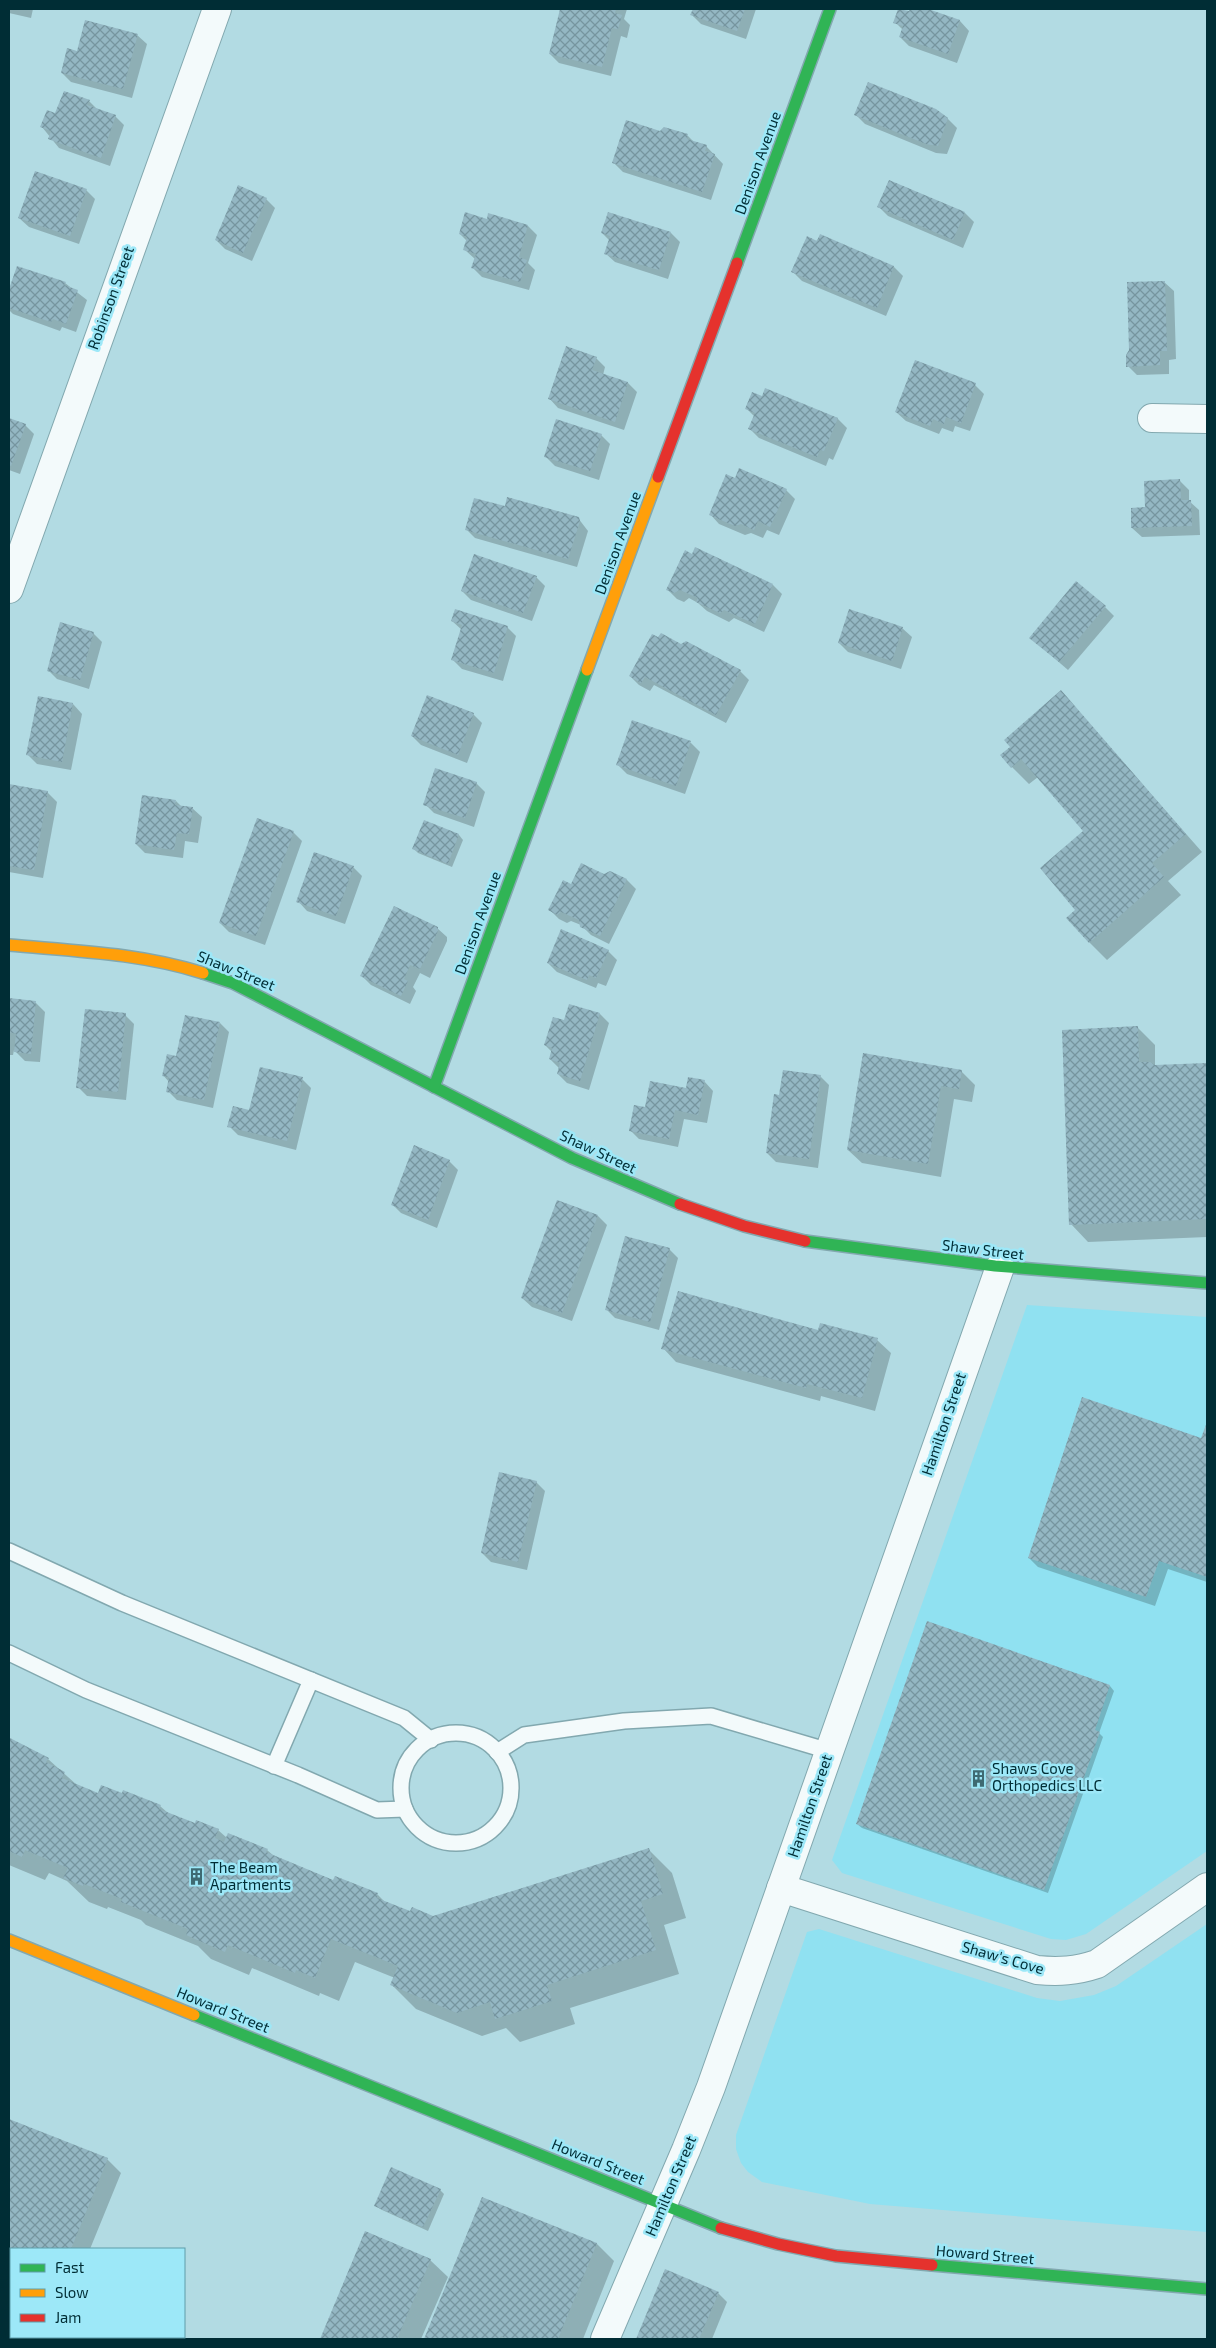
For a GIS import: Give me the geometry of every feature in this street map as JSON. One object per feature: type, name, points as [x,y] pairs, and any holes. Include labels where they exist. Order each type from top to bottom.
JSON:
[{"type":"street","name":"Robinson Street","points":[[9,589],[217,9]]},
{"type":"street","name":"Denison Avenue","points":[[434,1087],[830,9]]},
{"type":"street","points":[[1152,418],[1207,420]]},
{"type":"street","name":"Shaw Street","points":[[9,945],[122,955],[171,963],[203,971],[262,996],[572,1158],[685,1206],[744,1225],[804,1241],[1000,1267],[1207,1283]]},
{"type":"street","name":"Hamilton Street","points":[[605,2339],[663,2206],[711,2087],[1000,1267]]},
{"type":"street","name":"Shaw's Cove","points":[[781,1888],[1036,1970],[1057,1972],[1077,1970],[1097,1964],[1207,1887]]},
{"type":"street","name":"Howard Street","points":[[9,1940],[663,2206],[722,2228],[778,2244],[836,2256],[1207,2289]]},
{"type":"lane","points":[[9,1551],[87,1588],[404,1718],[431,1740]]},
{"type":"lane","points":[[9,1653],[86,1690],[377,1810],[405,1809]]},
{"type":"lane","points":[[274,1766],[311,1680]]},
{"type":"lane","points":[[497,1752],[524,1735],[624,1721],[711,1716],[829,1751]]},
{"type":"lane","points":[[456,1733],[475,1736],[490,1745],[497,1752],[503,1759],[510,1776],[510,1794],[505,1812],[495,1827],[480,1837],[463,1843],[445,1842],[428,1836],[414,1824],[405,1809],[401,1791],[403,1774],[410,1757],[422,1744],[438,1736],[456,1733]]},
{"type":"shaded area","points":[[1027,1305],[1207,1317],[1207,1851],[1086,1934],[1066,1940],[1051,1939],[842,1873],[832,1860]]},
{"type":"shaded area","points":[[1207,1924],[1207,2232],[870,2204],[762,2182],[748,2172],[741,2163],[736,2149],[736,2135],[807,1932],[819,1929],[1037,1998],[1060,2001],[1094,1995],[1116,1986]]},
{"type":"building","points":[[560,9],[616,9],[615,13],[622,15],[618,29],[612,28],[602,67],[549,54]]},
{"type":"building","points":[[693,9],[745,9],[737,31],[690,15]]},
{"type":"building","points":[[898,9],[909,11],[910,9],[928,9],[960,20],[948,54],[899,37],[903,26],[893,23]]},
{"type":"building","points":[[85,20],[138,34],[123,89],[61,73],[67,48],[77,51]]},
{"type":"building","points":[[868,82],[936,109],[948,118],[938,146],[926,144],[854,115]]},
{"type":"building","points":[[64,91],[90,100],[87,105],[116,115],[101,158],[48,139],[51,131],[40,127],[47,110],[55,113]]},
{"type":"building","points":[[626,120],[660,131],[664,127],[688,134],[687,139],[707,145],[705,151],[715,154],[702,192],[612,163]]},
{"type":"building","points":[[35,171],[87,189],[70,236],[18,218]]},
{"type":"building","points":[[889,180],[965,212],[953,240],[877,207]]},
{"type":"building","points":[[238,185],[267,198],[243,253],[215,240]]},
{"type":"building","points":[[465,212],[487,219],[488,213],[528,225],[519,257],[527,260],[520,282],[471,268],[476,254],[463,250],[467,237],[459,234]]},
{"type":"building","points":[[608,212],[671,232],[659,270],[604,254],[610,236],[601,233]]},
{"type":"building","points":[[820,234],[894,266],[877,308],[791,272],[807,236],[817,241]]},
{"type":"building","points":[[17,266],[66,282],[64,285],[78,290],[66,324],[53,319],[51,322],[9,308],[9,289]]},
{"type":"building","points":[[1165,281],[1167,351],[1160,351],[1160,365],[1126,367],[1126,355],[1129,350],[1127,282]]},
{"type":"building","points":[[566,346],[597,357],[592,370],[628,382],[615,422],[548,399]]},
{"type":"building","points":[[915,360],[976,383],[961,423],[946,417],[944,424],[933,419],[930,426],[895,412]]},
{"type":"building","points":[[765,388],[838,418],[824,451],[820,450],[817,457],[748,429],[755,413],[745,409],[752,392],[762,396]]},
{"type":"building","points":[[9,418],[26,424],[11,466],[9,465]]},
{"type":"building","points":[[556,419],[602,434],[590,471],[544,457]]},
{"type":"building","points":[[739,468],[787,489],[770,527],[758,521],[754,530],[741,524],[735,526],[709,515],[726,474],[735,478]]},
{"type":"building","points":[[1180,479],[1181,500],[1191,500],[1192,526],[1131,528],[1131,508],[1145,507],[1144,481]]},
{"type":"building","points":[[507,497],[579,517],[580,521],[568,559],[465,530],[474,498],[505,506]]},
{"type":"building","points":[[695,547],[773,584],[755,624],[724,610],[720,613],[696,602],[698,598],[680,590],[674,593],[666,590],[685,550],[692,554]]},
{"type":"building","points":[[474,554],[537,576],[523,613],[461,591]]},
{"type":"building","points":[[1076,581],[1106,606],[1059,662],[1029,638]]},
{"type":"building","points":[[455,609],[508,626],[494,673],[451,660],[462,625],[451,621]]},
{"type":"building","points":[[849,609],[903,627],[892,661],[838,643]]},
{"type":"building","points":[[60,622],[94,632],[80,680],[47,671]]},
{"type":"building","points":[[661,633],[681,644],[686,641],[741,670],[716,715],[645,677],[641,683],[629,676],[652,634],[658,637]]},
{"type":"building","points":[[1061,690],[1186,834],[1152,863],[1164,877],[1089,943],[1066,918],[1075,910],[1040,868],[1083,831],[1021,759],[1011,768],[1000,755],[1010,747],[1004,740]]},
{"type":"building","points":[[427,695],[474,713],[458,755],[411,736]]},
{"type":"building","points":[[38,696],[73,703],[62,762],[26,755]]},
{"type":"building","points":[[632,720],[691,741],[676,786],[616,765]]},
{"type":"building","points":[[435,768],[477,782],[465,818],[423,805]]},
{"type":"building","points":[[9,784],[48,791],[34,870],[9,866]]},
{"type":"building","points":[[142,795],[176,800],[175,805],[193,807],[189,834],[177,833],[174,850],[135,844]]},
{"type":"building","points":[[257,818],[294,831],[256,936],[219,923]]},
{"type":"building","points":[[424,820],[459,834],[448,864],[412,849]]},
{"type":"building","points":[[314,852],[354,866],[336,916],[296,902]]},
{"type":"building","points":[[581,863],[604,874],[610,871],[627,879],[600,936],[580,927],[579,920],[561,912],[557,915],[548,910],[563,880],[571,884]]},
{"type":"building","points":[[394,906],[438,927],[438,931],[420,969],[410,965],[404,979],[408,981],[401,996],[360,976]]},
{"type":"building","points":[[561,929],[609,950],[596,978],[589,975],[587,980],[547,963]]},
{"type":"building","points":[[9,998],[36,1001],[31,1054],[14,1052],[16,1034],[9,1032]]},
{"type":"building","points":[[569,1004],[600,1013],[580,1081],[557,1074],[560,1063],[549,1059],[552,1048],[544,1045],[553,1017],[564,1020]]},
{"type":"building","points":[[85,1009],[126,1013],[118,1092],[76,1088]]},
{"type":"building","points":[[185,1015],[220,1022],[204,1100],[166,1092],[169,1077],[162,1076],[167,1054],[176,1056]]},
{"type":"building","points":[[1138,1026],[1139,1062],[1150,1062],[1155,1065],[1207,1063],[1207,1219],[1069,1225],[1062,1030]]},
{"type":"building","points":[[863,1053],[962,1070],[959,1089],[941,1086],[928,1164],[847,1150]]},
{"type":"building","points":[[260,1067],[303,1077],[287,1141],[227,1127],[233,1106],[249,1110]]},
{"type":"building","points":[[783,1070],[821,1075],[809,1159],[766,1153],[774,1094],[779,1095]]},
{"type":"building","points":[[688,1077],[705,1080],[698,1115],[675,1110],[669,1139],[629,1131],[634,1105],[645,1107],[650,1081],[686,1088]]},
{"type":"building","points":[[414,1145],[450,1160],[428,1220],[391,1205]]},
{"type":"building","points":[[557,1200],[598,1215],[562,1313],[521,1298]]},
{"type":"building","points":[[625,1236],[670,1248],[650,1322],[605,1310]]},
{"type":"building","points":[[678,1291],[818,1330],[820,1323],[878,1338],[862,1398],[807,1384],[806,1388],[661,1349]]},
{"type":"building","points":[[1082,1397],[1201,1438],[1207,1422],[1207,1577],[1159,1561],[1146,1597],[1028,1558]]},
{"type":"building","points":[[499,1472],[537,1481],[518,1562],[481,1553]]},
{"type":"building","name":"Shaws Cove Orthopedics LLC","points":[[927,1621],[1110,1685],[1095,1730],[1100,1732],[1044,1890],[856,1824]]},
{"type":"building","name":"The Beam Apartments","points":[[10,1738],[49,1758],[46,1762],[65,1772],[62,1778],[98,1793],[101,1785],[122,1793],[123,1790],[161,1805],[159,1809],[195,1823],[196,1820],[219,1829],[215,1838],[224,1842],[228,1833],[268,1849],[266,1852],[333,1880],[335,1876],[378,1893],[377,1898],[410,1911],[412,1907],[433,1916],[649,1848],[663,1894],[641,1901],[656,1950],[547,1985],[552,2001],[495,2019],[490,2002],[457,2013],[390,1985],[398,1966],[331,1939],[315,1978],[296,1970],[295,1973],[228,1945],[225,1952],[186,1935],[188,1929],[121,1902],[122,1899],[63,1878],[68,1868],[25,1850],[22,1857],[9,1851]]},
{"type":"building","points":[[9,2119],[108,2158],[71,2248],[10,2248],[9,2256]]},
{"type":"building","points":[[391,2167],[441,2189],[423,2227],[374,2206]]},
{"type":"building","points":[[482,2197],[597,2243],[558,2339],[508,2339],[501,2336],[499,2339],[424,2339]]},
{"type":"building","points":[[365,2231],[431,2259],[397,2339],[320,2339]]},
{"type":"building","points":[[665,2269],[719,2292],[699,2339],[636,2339]]},
{"type":"traffic: fast","points":[[737,263],[830,9]]},
{"type":"traffic: fast","points":[[434,1087],[587,670]]},
{"type":"traffic: fast","points":[[203,973],[233,983],[572,1158],[680,1204]]},
{"type":"traffic: fast","points":[[805,1241],[995,1266],[1207,1283]]},
{"type":"traffic: fast","points":[[194,2015],[721,2228]]},
{"type":"traffic: fast","points":[[932,2265],[1207,2289]]},
{"type":"traffic: slow","points":[[587,670],[658,477]]},
{"type":"traffic: slow","points":[[9,945],[131,957],[179,966],[203,973]]},
{"type":"traffic: slow","points":[[9,1940],[194,2015]]},
{"type":"traffic: jam","points":[[658,477],[737,263]]},
{"type":"traffic: jam","points":[[680,1204],[744,1226],[805,1241]]},
{"type":"traffic: jam","points":[[721,2228],[778,2244],[836,2256],[932,2265]]},
{"type":"place","name":"Shaws Cove Orthopedics LLC","points":[[978,1778]]},
{"type":"place","name":"The Beam Apartments","points":[[196,1877]]}]
